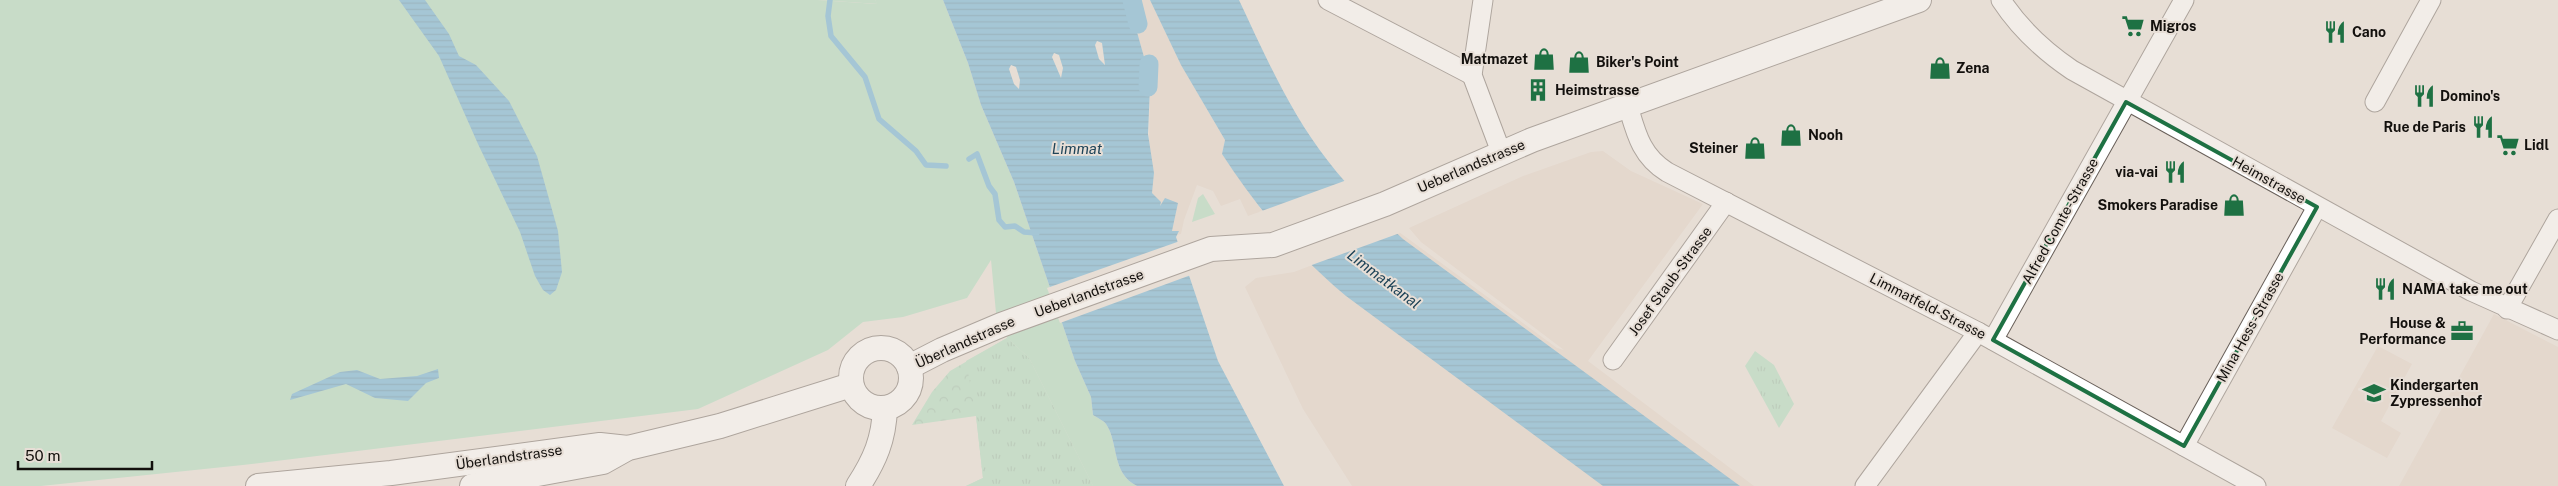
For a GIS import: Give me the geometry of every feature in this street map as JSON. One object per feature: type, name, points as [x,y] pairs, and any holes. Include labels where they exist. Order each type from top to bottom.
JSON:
[{"type":"main road","name":"Ueberlandstrasse","points":[[1021,317],[1210,249],[1273,245],[1385,204],[1501,152],[1919,0]]},
{"type":"main road","name":"Überlandstrasse","points":[[910,367],[942,350],[1021,317]]},
{"type":"main road","name":"Überlandstrasse","points":[[472,486],[603,462],[628,448],[720,426],[851,385],[854,363],[862,354],[872,349],[884,347],[895,350],[904,357],[910,367],[911,378],[909,389],[904,398],[895,405],[885,408]]},
{"type":"main road","points":[[851,385],[855,394],[868,405],[885,408],[885,427],[880,445],[858,486]]},
{"type":"main road","name":"Überlandstrasse","points":[[258,486],[391,473],[600,445],[628,448]]},
{"type":"street","points":[[1328,0],[1353,6],[1472,76]]},
{"type":"street","points":[[1483,0],[1472,76],[1501,152]]},
{"type":"street","name":"Heimstrasse","points":[[2001,0],[2011,15],[2036,43],[2056,59],[2126,102],[2453,282],[2558,330]]},
{"type":"street","name":"Alfred Comte-Strasse","points":[[1865,486],[1986,336],[2126,102],[2184,0]]},
{"type":"street","points":[[2375,102],[2431,0]]},
{"type":"street","name":"Limmatfeld-Strasse","points":[[1628,106],[1638,140],[1649,158],[1672,175],[1986,336],[2256,486]]},
{"type":"street","name":"Josef Staub-Strasse","points":[[1613,360],[1726,202]]},
{"type":"street","name":"Mina Hess-Strasse","points":[[2184,446],[2317,207]]},
{"type":"street","points":[[2507,308],[2558,220]]},
{"type":"highlighted area","points":[[2126,102],[2317,207],[2184,446],[1993,340]]},
{"type":"shaded area","points":[[1128,0],[1150,0],[1181,65],[1225,140],[1222,154],[1262,211],[1248,216],[1240,199],[1221,206],[1213,191],[1197,185],[1181,234],[1177,235],[1179,233],[1172,231],[1178,203],[1163,202],[1160,206],[1152,193],[1154,173],[1149,145],[1150,87],[1147,87],[1146,64]]},
{"type":"shaded area","points":[[1603,151],[1631,171],[1703,204],[1588,361],[1754,486],[1352,486],[1303,409],[1245,287],[1256,278],[1294,272],[1399,232],[1557,348],[1564,350],[1421,242],[1409,228],[1523,176],[1591,152]]},
{"type":"shaded area","points":[[2494,314],[2558,347],[2558,486],[2399,486]]},
{"type":"shaded area","name":"Kindergarten Zypressenhof","points":[[2378,346],[2412,364],[2381,421],[2401,433],[2387,458],[2332,428]]},
{"type":"green space","points":[[0,0],[818,0],[877,4],[875,0],[943,0],[968,63],[981,105],[1014,182],[1075,361],[1091,397],[1093,415],[1106,424],[1113,440],[1119,466],[1129,480],[1137,486],[1093,486],[1029,358],[1007,338],[996,313],[991,260],[967,298],[903,317],[863,322],[828,350],[698,409],[243,465],[41,486],[0,486]]},
{"type":"green space","points":[[818,0],[875,0],[878,4]]},
{"type":"green space","points":[[1203,194],[1215,214],[1192,222],[1198,198]]},
{"type":"green space","points":[[1007,338],[1029,358],[1093,486],[966,486],[983,478],[976,416],[912,425],[932,392],[950,371]]},
{"type":"green space","points":[[1007,338],[1029,358],[1093,486],[966,486],[983,478],[976,416],[966,361]]},
{"type":"green space","points":[[1755,351],[1774,365],[1794,404],[1779,428],[1745,366]]},
{"type":"water","points":[[399,0],[425,0],[449,34],[459,56],[476,65],[509,101],[537,156],[558,231],[562,272],[556,290],[550,295],[543,290],[535,276],[520,232],[439,56]]},
{"type":"water","name":"Limmat","points":[[943,0],[1128,0],[1146,64],[1147,86],[1150,87],[1148,134],[1154,173],[1152,193],[1161,202],[1160,206],[1165,198],[1178,203],[1172,231],[1179,231],[1176,237],[1218,361],[1284,486],[1137,486],[1123,474],[1110,432],[1105,423],[1093,415],[1091,397],[1075,361],[1014,182],[981,105],[968,63]],"holes":[[[1097,41],[1102,43],[1105,65],[1099,59],[1095,45]],[[1054,53],[1059,55],[1063,68],[1061,78],[1052,57]],[[1011,65],[1016,67],[1020,80],[1019,89],[1014,84],[1009,69]]]},
{"type":"water","name":"Limmatkanal","points":[[1150,0],[1239,0],[1279,83],[1314,143],[1336,172],[1374,211],[1403,239],[1740,486],[1603,486],[1346,296],[1278,230],[1235,174],[1222,154],[1225,140],[1181,65]]},
{"type":"water","points":[[438,369],[439,378],[426,383],[408,401],[375,398],[346,384],[290,400],[292,394],[340,372],[357,370],[380,379],[417,376]]},
{"type":"pier","points":[[1347,180],[1400,233],[1309,266],[1259,212]]},
{"type":"pier","points":[[1180,241],[1191,275],[1060,323],[1047,288]]},
{"type":"waterway","points":[[830,0],[828,16],[831,36],[865,77],[879,119],[916,151],[926,165],[946,166]]},
{"type":"waterway","points":[[1132,0],[1138,24]]},
{"type":"waterway","points":[[1148,87],[1149,64]]},
{"type":"waterway","points":[[969,159],[977,154],[989,186],[995,194],[999,220],[1005,227],[1015,226],[1024,232],[1037,233]]},
{"type":"place","name":"Migros","points":[[2133,26]]},
{"type":"place","name":"Cano","points":[[2335,32]]},
{"type":"place","name":"Matmazet","points":[[1544,59]]},
{"type":"place","name":"Biker's Point","points":[[1579,62]]},
{"type":"place","name":"Zena","points":[[1940,68]]},
{"type":"place","name":"Heimstrasse","points":[[1538,90]]},
{"type":"place","name":"Domino's","points":[[2424,96]]},
{"type":"place","name":"Rue de Paris","points":[[2483,127]]},
{"type":"place","name":"Nooh","points":[[1791,135]]},
{"type":"place","name":"Lidl","points":[[2508,145]]},
{"type":"place","name":"Steiner","points":[[1755,148]]},
{"type":"place","name":"via-vai","points":[[2175,172]]},
{"type":"place","name":"Smokers Paradise","points":[[2234,205]]},
{"type":"place","name":"NAMA take me out","points":[[2385,289]]},
{"type":"place","name":"House & Performance","points":[[2462,331]]},
{"type":"place","name":"Kindergarten Zypressenhof","points":[[2374,393]]}]
